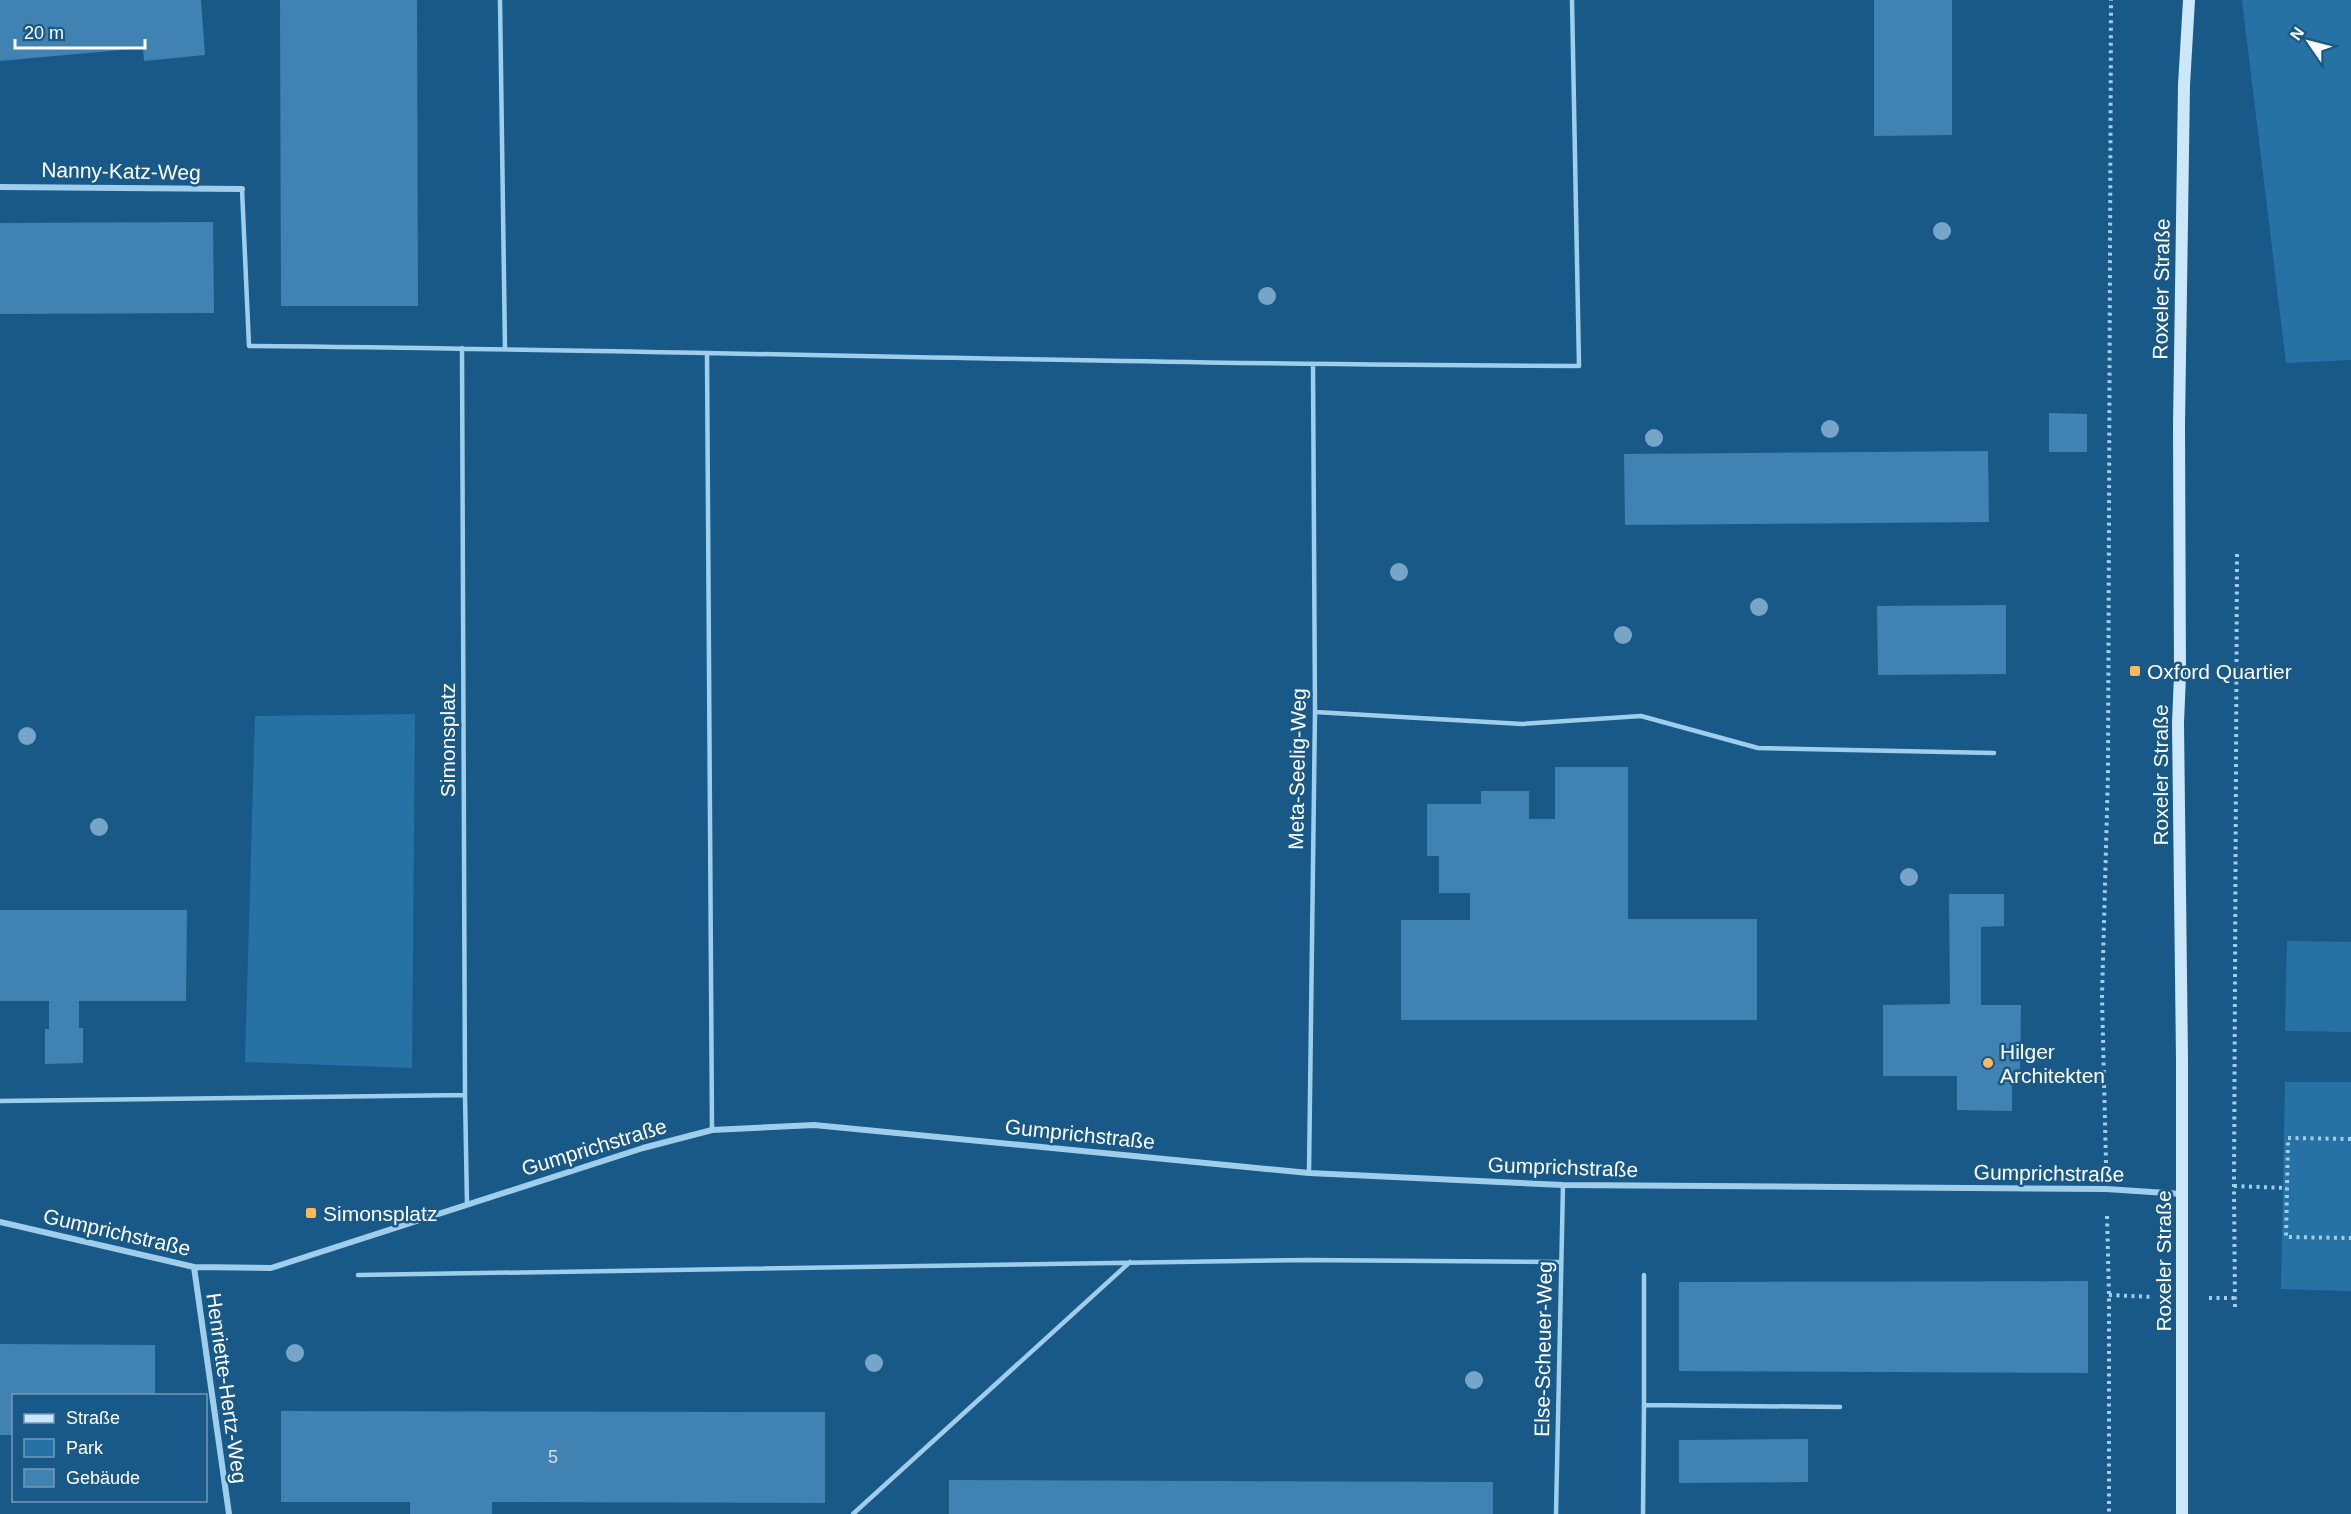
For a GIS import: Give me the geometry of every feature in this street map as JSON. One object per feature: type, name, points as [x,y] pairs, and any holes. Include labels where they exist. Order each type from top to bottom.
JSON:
[{"type":"main road","name":"Roxeler Straße","points":[[2182,1514],[2183,1194],[2178,723],[2180,675],[2179,426],[2184,84],[2189,0]]},
{"type":"street","name":"Nanny-Katz-Weg","points":[[0,187],[242,189]]},
{"type":"street","name":"Gumprichstraße","points":[[0,1222],[194,1267],[272,1268],[644,1148],[712,1130],[814,1125],[1309,1173],[1563,1185],[2106,1189],[2183,1194]]},
{"type":"street","name":"Henriette-Hertz-Weg","points":[[194,1267],[228,1514]]},
{"type":"lane","points":[[500,0],[504,349]]},
{"type":"lane","points":[[242,189],[249,346],[462,348],[1313,366],[1579,366],[1572,0]]},
{"type":"lane","name":"Simonsplatz","points":[[462,348],[467,1204]]},
{"type":"lane","points":[[707,353],[712,1130]]},
{"type":"lane","name":"Meta-Seelig-Weg","points":[[1309,1173],[1315,712],[1313,366]]},
{"type":"lane","points":[[1315,712],[1522,724],[1641,716],[1758,748],[1994,753]]},
{"type":"lane","points":[[0,1101],[465,1095]]},
{"type":"lane","name":"Else-Scheuer-Weg","points":[[1556,1514],[1563,1185]]},
{"type":"lane","points":[[358,1275],[1308,1260],[1561,1262]]},
{"type":"lane","points":[[853,1514],[1130,1262]]},
{"type":"lane","points":[[1643,1514],[1644,1275]]},
{"type":"lane","points":[[1644,1405],[1840,1407]]},
{"type":"path","points":[[2109,1514],[2109,1294],[2102,997],[2108,761],[2111,0]]},
{"type":"path","points":[[2235,1307],[2237,553]]},
{"type":"path","points":[[2351,1139],[2288,1138],[2286,1237],[2351,1238]]},
{"type":"path","points":[[2234,1186],[2288,1188]]},
{"type":"green space","points":[[2242,0],[2351,0],[2351,360],[2286,363]]},
{"type":"green space","points":[[415,714],[412,1068],[245,1062],[255,716]]},
{"type":"green space","points":[[2287,941],[2351,942],[2351,1032],[2285,1031]]},
{"type":"green space","points":[[2285,1082],[2351,1082],[2351,1291],[2281,1289]]},
{"type":"building","points":[[0,0],[201,0],[205,55],[144,61],[143,48],[0,61]]},
{"type":"building","points":[[280,0],[417,0],[418,306],[281,306]]},
{"type":"building","points":[[1874,0],[1952,0],[1952,135],[1874,136]]},
{"type":"building","points":[[213,222],[214,313],[0,314],[0,223]]},
{"type":"building","points":[[2049,413],[2087,414],[2087,452],[2049,452]]},
{"type":"building","points":[[1988,451],[1989,522],[1625,525],[1624,454]]},
{"type":"building","points":[[2006,605],[2006,674],[1878,675],[1877,606]]},
{"type":"building","points":[[1555,767],[1628,767],[1628,919],[1757,919],[1757,1020],[1401,1020],[1401,920],[1470,920],[1470,893],[1439,893],[1439,856],[1427,856],[1427,804],[1481,804],[1481,791],[1529,791],[1529,819],[1555,819]]},
{"type":"building","points":[[1949,894],[2004,894],[2004,926],[1981,927],[1981,1005],[2021,1005],[2020,1075],[2012,1075],[2012,1111],[1957,1110],[1957,1076],[1883,1076],[1883,1005],[1950,1004]]},
{"type":"building","points":[[0,910],[187,910],[186,1001],[79,1001],[79,1028],[83,1028],[83,1063],[45,1064],[45,1029],[49,1029],[49,1001],[0,1001]]},
{"type":"building","points":[[2088,1281],[2088,1373],[1679,1371],[1679,1282]]},
{"type":"building","points":[[0,1344],[155,1345],[155,1394],[12,1394],[12,1435],[0,1435]]},
{"type":"building","points":[[281,1411],[825,1412],[825,1503],[492,1502],[492,1514],[410,1514],[410,1502],[281,1502]]},
{"type":"building","points":[[1808,1439],[1808,1482],[1679,1483],[1679,1440]]},
{"type":"building","points":[[949,1480],[1493,1482],[1493,1514],[949,1514]]},
{"type":"place","name":"Oxford Quartier","points":[[2135,671]]},
{"type":"place","name":"Hilger Architekten","points":[[1988,1063]]},
{"type":"place","name":"Simonsplatz","points":[[311,1213]]}]
